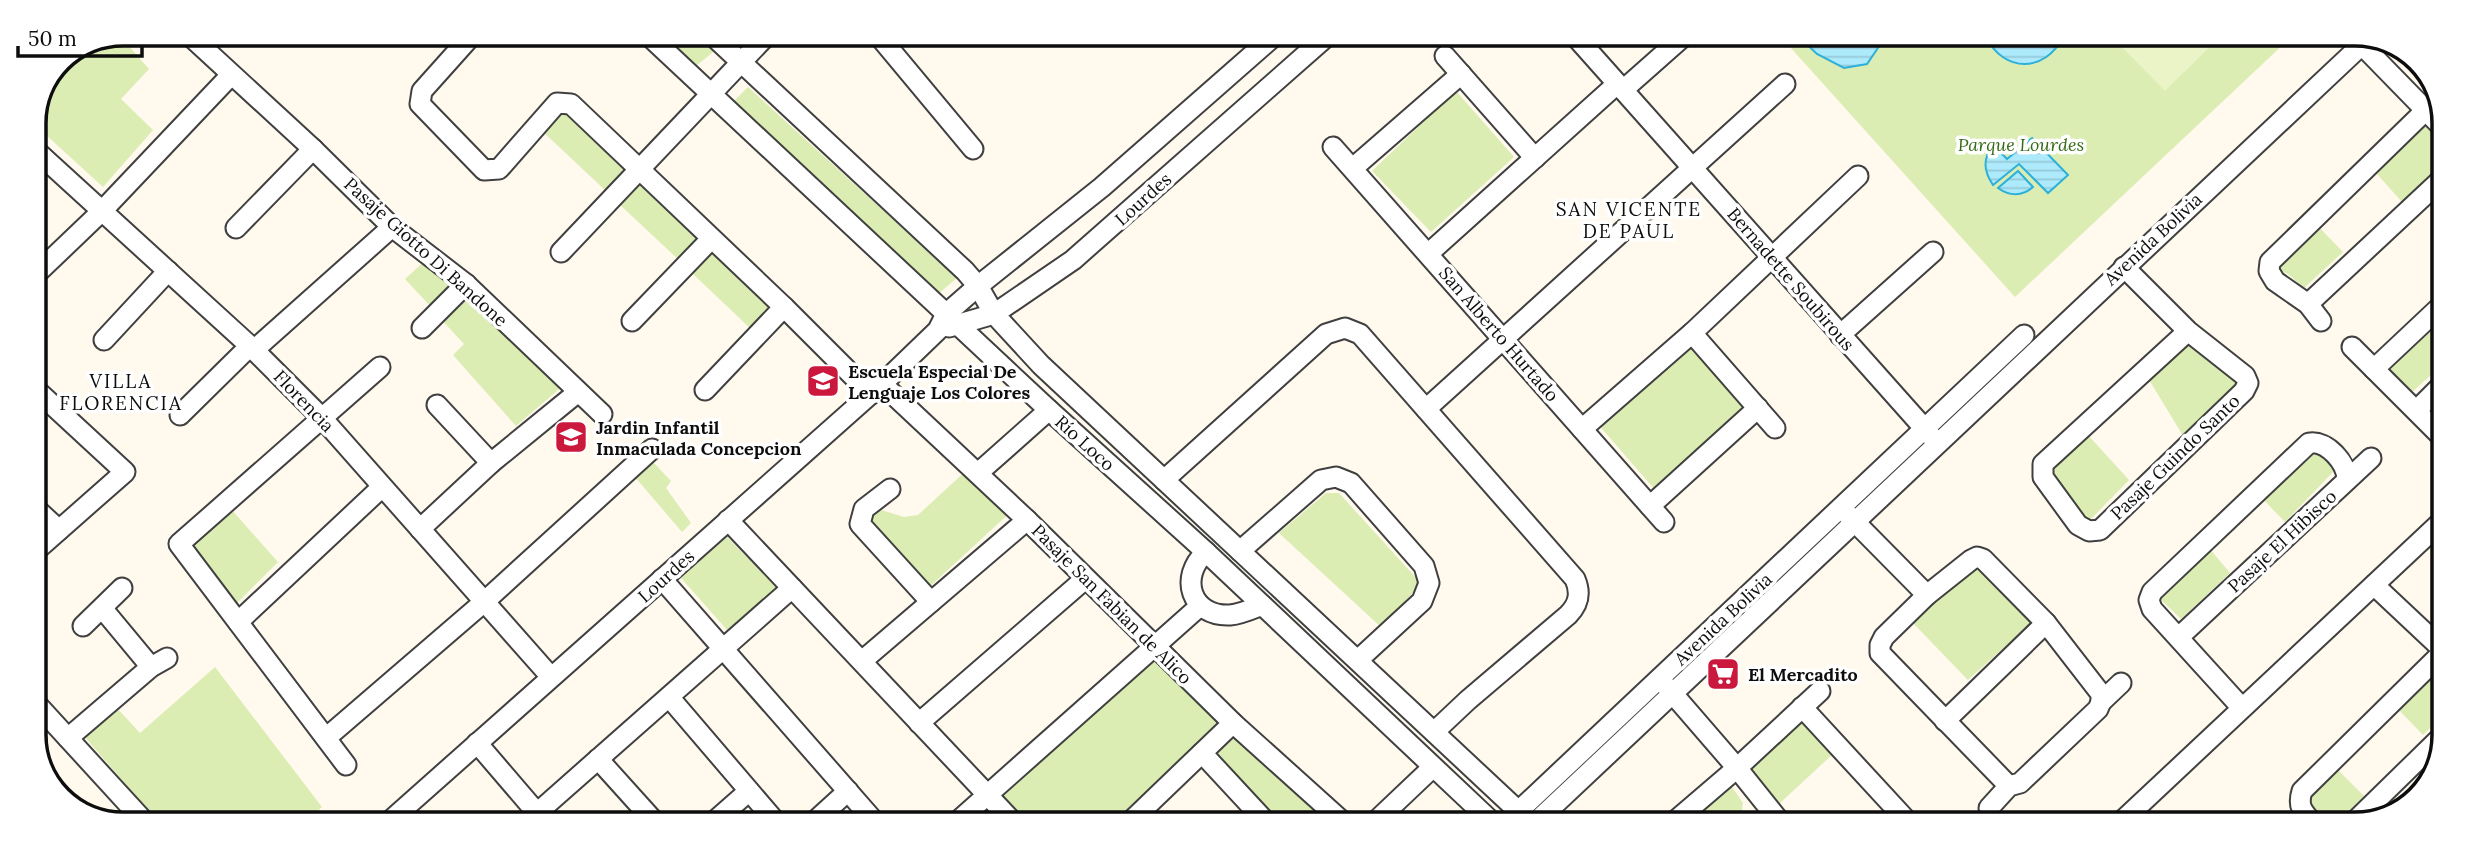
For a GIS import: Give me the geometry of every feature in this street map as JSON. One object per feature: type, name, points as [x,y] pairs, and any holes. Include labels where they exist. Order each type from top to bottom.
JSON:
[{"type":"street","name":"Pasaje Giotto Di Bandone","points":[[201,46],[313,149],[392,227],[466,284],[602,414]]},
{"type":"street","name":"Pasaje San Fabian de Alico","points":[[462,46],[422,91],[420,104],[484,170],[499,169],[557,103],[571,104],[784,307],[876,389],[978,473],[1233,723],[1332,812]]},
{"type":"street","name":"Río Loco","points":[[660,46],[948,323],[1206,552],[1481,812]]},
{"type":"street","name":"Río Loco","points":[[724,46],[964,271],[978,286],[994,314],[1041,365],[1434,732],[1512,812]]},
{"type":"street","points":[[561,252],[756,46]]},
{"type":"street","points":[[887,46],[973,149]]},
{"type":"street","name":"Lourdes","points":[[408,812],[477,743],[948,323],[978,286],[1102,187],[1263,46]]},
{"type":"street","name":"Lourdes","points":[[948,323],[994,314],[1073,260],[1316,46]]},
{"type":"street","name":"Bernadette Soubirous","points":[[1585,46],[1923,428]]},
{"type":"street","points":[[1429,253],[1535,158],[1671,46]]},
{"type":"street","name":"Avenida Bolivia","points":[[1547,812],[2361,46]]},
{"type":"street","points":[[2370,47],[2431,115]]},
{"type":"street","points":[[1445,56],[1535,158]]},
{"type":"street","points":[[1353,168],[1461,74]]},
{"type":"street","points":[[46,265],[102,211],[231,75]]},
{"type":"street","points":[[1426,409],[1785,85]]},
{"type":"street","points":[[2321,321],[2308,304],[2274,281],[2269,271],[2270,262],[2426,110]]},
{"type":"street","name":"San Alberto Hurtado","points":[[1334,147],[1664,522]]},
{"type":"street","points":[[236,228],[313,149]]},
{"type":"street","name":"Florencia","points":[[46,160],[252,348],[322,418],[551,677]]},
{"type":"street","points":[[1582,429],[1692,333],[1858,176]]},
{"type":"street","points":[[2308,304],[2431,189]]},
{"type":"street","points":[[180,415],[252,348],[392,227]]},
{"type":"street","points":[[632,321],[711,239]]},
{"type":"street","points":[[1840,335],[1933,252]]},
{"type":"street","points":[[2124,267],[2188,331]]},
{"type":"street","points":[[104,340],[168,271]]},
{"type":"street","points":[[422,328],[466,284]]},
{"type":"street","points":[[705,390],[784,307]]},
{"type":"street","points":[[2374,369],[2431,315]]},
{"type":"street","points":[[1164,480],[1326,334],[1338,329],[1353,330],[1360,334],[1575,579],[1579,595],[1574,609],[1568,615],[1468,699],[1434,732]]},
{"type":"street","name":"Pasaje Guindo Santo","points":[[2188,331],[2245,376],[2248,383],[2244,391],[2100,530],[2089,531],[2078,526],[2043,477],[2043,464],[2188,331]]},
{"type":"street","points":[[1692,333],[1775,428]]},
{"type":"street","name":"Avenida Bolivia","points":[[1524,812],[1660,678],[2024,335]]},
{"type":"street","points":[[2352,346],[2431,426]]},
{"type":"street","points":[[346,765],[179,544],[380,367]]},
{"type":"street","points":[[420,529],[491,463],[578,392]]},
{"type":"street","points":[[2417,410],[2431,396]]},
{"type":"street","points":[[46,399],[125,472],[46,542]]},
{"type":"street","points":[[438,405],[491,463]]},
{"type":"street","points":[[1650,506],[1758,408]]},
{"type":"street","points":[[978,473],[1049,410]]},
{"type":"street","points":[[1923,428],[1938,442]]},
{"type":"street","name":"Pasaje El Hibisco","points":[[2309,443],[2325,445],[2345,467],[2347,480],[2179,637],[2152,609],[2149,600],[2152,592],[2309,443]]},
{"type":"street","points":[[326,738],[484,602],[652,449]]},
{"type":"street","points":[[2347,480],[2371,458]]},
{"type":"street","points":[[1240,551],[1321,480],[1336,477],[1351,483],[1424,566],[1429,577],[1428,590],[1422,601],[1358,660]]},
{"type":"street","points":[[238,622],[382,486]]},
{"type":"street","points":[[890,489],[864,509],[860,524],[931,602]]},
{"type":"street","points":[[1840,507],[1927,596]]},
{"type":"street","points":[[46,518],[59,530]]},
{"type":"street","points":[[729,520],[1004,812]]},
{"type":"street","points":[[862,662],[1027,520]]},
{"type":"street","points":[[2132,812],[2432,532]]},
{"type":"street","points":[[1206,552],[1196,561],[1191,571],[1190,583],[1200,606],[1210,612],[1230,615],[1262,605]]},
{"type":"street","points":[[1989,808],[2009,786],[2020,783],[2098,709],[2101,694],[2046,623],[1983,559],[1977,557],[1927,596],[1884,637],[1880,653],[2009,786]]},
{"type":"street","points":[[662,579],[866,812]]},
{"type":"street","points":[[919,723],[1085,579]]},
{"type":"street","points":[[2374,585],[2432,639]]},
{"type":"street","points":[[83,626],[122,588]]},
{"type":"street","points":[[544,812],[598,759],[792,588]]},
{"type":"street","points":[[968,812],[1200,606]]},
{"type":"street","points":[[68,738],[159,663],[102,608]]},
{"type":"street","points":[[1945,721],[2046,623]]},
{"type":"street","points":[[2179,637],[2242,708]]},
{"type":"street","points":[[2303,812],[2299,800],[2302,791],[2432,662]]},
{"type":"street","points":[[1660,678],[1672,696],[1737,768],[1772,812]]},
{"type":"street","points":[[2101,702],[2121,683]]},
{"type":"street","points":[[1690,812],[1820,691]]},
{"type":"street","points":[[669,697],[767,812]]},
{"type":"street","points":[[1802,707],[1899,812]]},
{"type":"street","points":[[46,714],[136,812]]},
{"type":"street","points":[[1140,812],[1233,723]]},
{"type":"street","points":[[477,743],[537,812]]},
{"type":"street","points":[[2365,811],[2430,747]]},
{"type":"street","points":[[1202,753],[1253,812]]},
{"type":"street","points":[[598,759],[646,812]]},
{"type":"street","points":[[1386,812],[1433,767]]},
{"type":"street","points":[[725,812],[749,791]]},
{"type":"street","points":[[825,812],[849,791]]},
{"type":"green space","points":[[129,46],[149,69],[121,99],[153,130],[103,187],[46,135],[47,107],[58,80],[80,58],[107,47]]},
{"type":"green space","points":[[673,46],[709,46],[714,51],[695,67]]},
{"type":"green space","name":"Parque Lourdes","points":[[1789,46],[2282,46],[2015,297]]},
{"type":"green space","points":[[2121,46],[2211,46],[2165,91]]},
{"type":"green space","points":[[748,87],[957,278],[938,294],[731,104]]},
{"type":"green space","points":[[1456,91],[1514,157],[1431,232],[1372,171]]},
{"type":"green space","points":[[559,105],[625,167],[606,191],[540,129]]},
{"type":"green space","points":[[2426,122],[2431,128],[2431,176],[2402,202],[2377,174]]},
{"type":"green space","points":[[639,180],[700,238],[681,262],[617,202]]},
{"type":"green space","points":[[2315,223],[2343,252],[2304,288],[2288,274],[2271,267]]},
{"type":"green space","points":[[713,250],[774,308],[753,331],[692,273]]},
{"type":"green space","points":[[426,260],[456,287],[432,308],[405,279]]},
{"type":"green space","points":[[466,294],[565,384],[516,426],[453,355],[464,344],[439,317]]},
{"type":"green space","points":[[2431,324],[2431,375],[2411,393],[2388,369]]},
{"type":"green space","points":[[1690,342],[1748,408],[1657,492],[1597,423]]},
{"type":"green space","points":[[2188,343],[2209,362],[2238,381],[2185,439],[2148,378]]},
{"type":"green space","points":[[2087,434],[2129,480],[2089,521],[2047,468]]},
{"type":"green space","points":[[2312,447],[2335,470],[2285,522],[2260,496]]},
{"type":"green space","points":[[652,461],[671,481],[666,488],[691,523],[682,532],[635,477]]},
{"type":"green space","points":[[969,468],[1015,508],[927,589],[867,518],[878,509],[904,517],[918,515]]},
{"type":"green space","points":[[1326,493],[1339,493],[1418,580],[1414,591],[1382,628],[1279,533]]},
{"type":"green space","points":[[231,509],[278,562],[236,604],[189,542]]},
{"type":"green space","points":[[727,537],[778,589],[728,631],[681,578]]},
{"type":"green space","points":[[2209,548],[2230,573],[2181,619],[2158,597]]},
{"type":"green space","points":[[1976,564],[2032,622],[1968,680],[1913,623]]},
{"type":"green space","points":[[1151,654],[1222,718],[1125,812],[1010,812],[996,797]]},
{"type":"green space","points":[[215,667],[322,807],[317,812],[150,812],[83,735],[116,707],[140,733]]},
{"type":"green space","points":[[2432,676],[2432,726],[2423,735],[2397,708]]},
{"type":"green space","points":[[1805,718],[1834,753],[1780,803],[1751,769]]},
{"type":"green space","points":[[1234,733],[1325,812],[1263,812],[1209,755]]},
{"type":"green space","points":[[2336,768],[2364,796],[2347,812],[2312,812],[2302,800]]},
{"type":"green space","points":[[1732,787],[1743,803],[1742,812],[1700,812]]},
{"type":"water","points":[[1809,46],[1879,46],[1867,64],[1844,68],[1817,54]]},
{"type":"water","points":[[1992,46],[2057,46],[2046,57],[2024,64],[2003,57]]},
{"type":"water","points":[[2032,138],[2068,175],[2048,193],[2019,164],[1993,185],[1986,165],[1987,155],[1993,144],[2007,159]]},
{"type":"water","points":[[2018,171],[2033,187],[2024,193],[2016,194],[1998,188]]},
{"type":"place","name":"Escuela Especial De Lenguaje Los Colores","points":[[823,381]]},
{"type":"place","name":"Jardin Infantil Inmaculada Concepcion","points":[[571,437]]},
{"type":"place","name":"El Mercadito","points":[[1723,674]]},
{"type":"district","name":"SAN VICENTE DE PAUL","points":[[1629,220]]},
{"type":"district","name":"VILLA FLORENCIA","points":[[121,392]]}]
